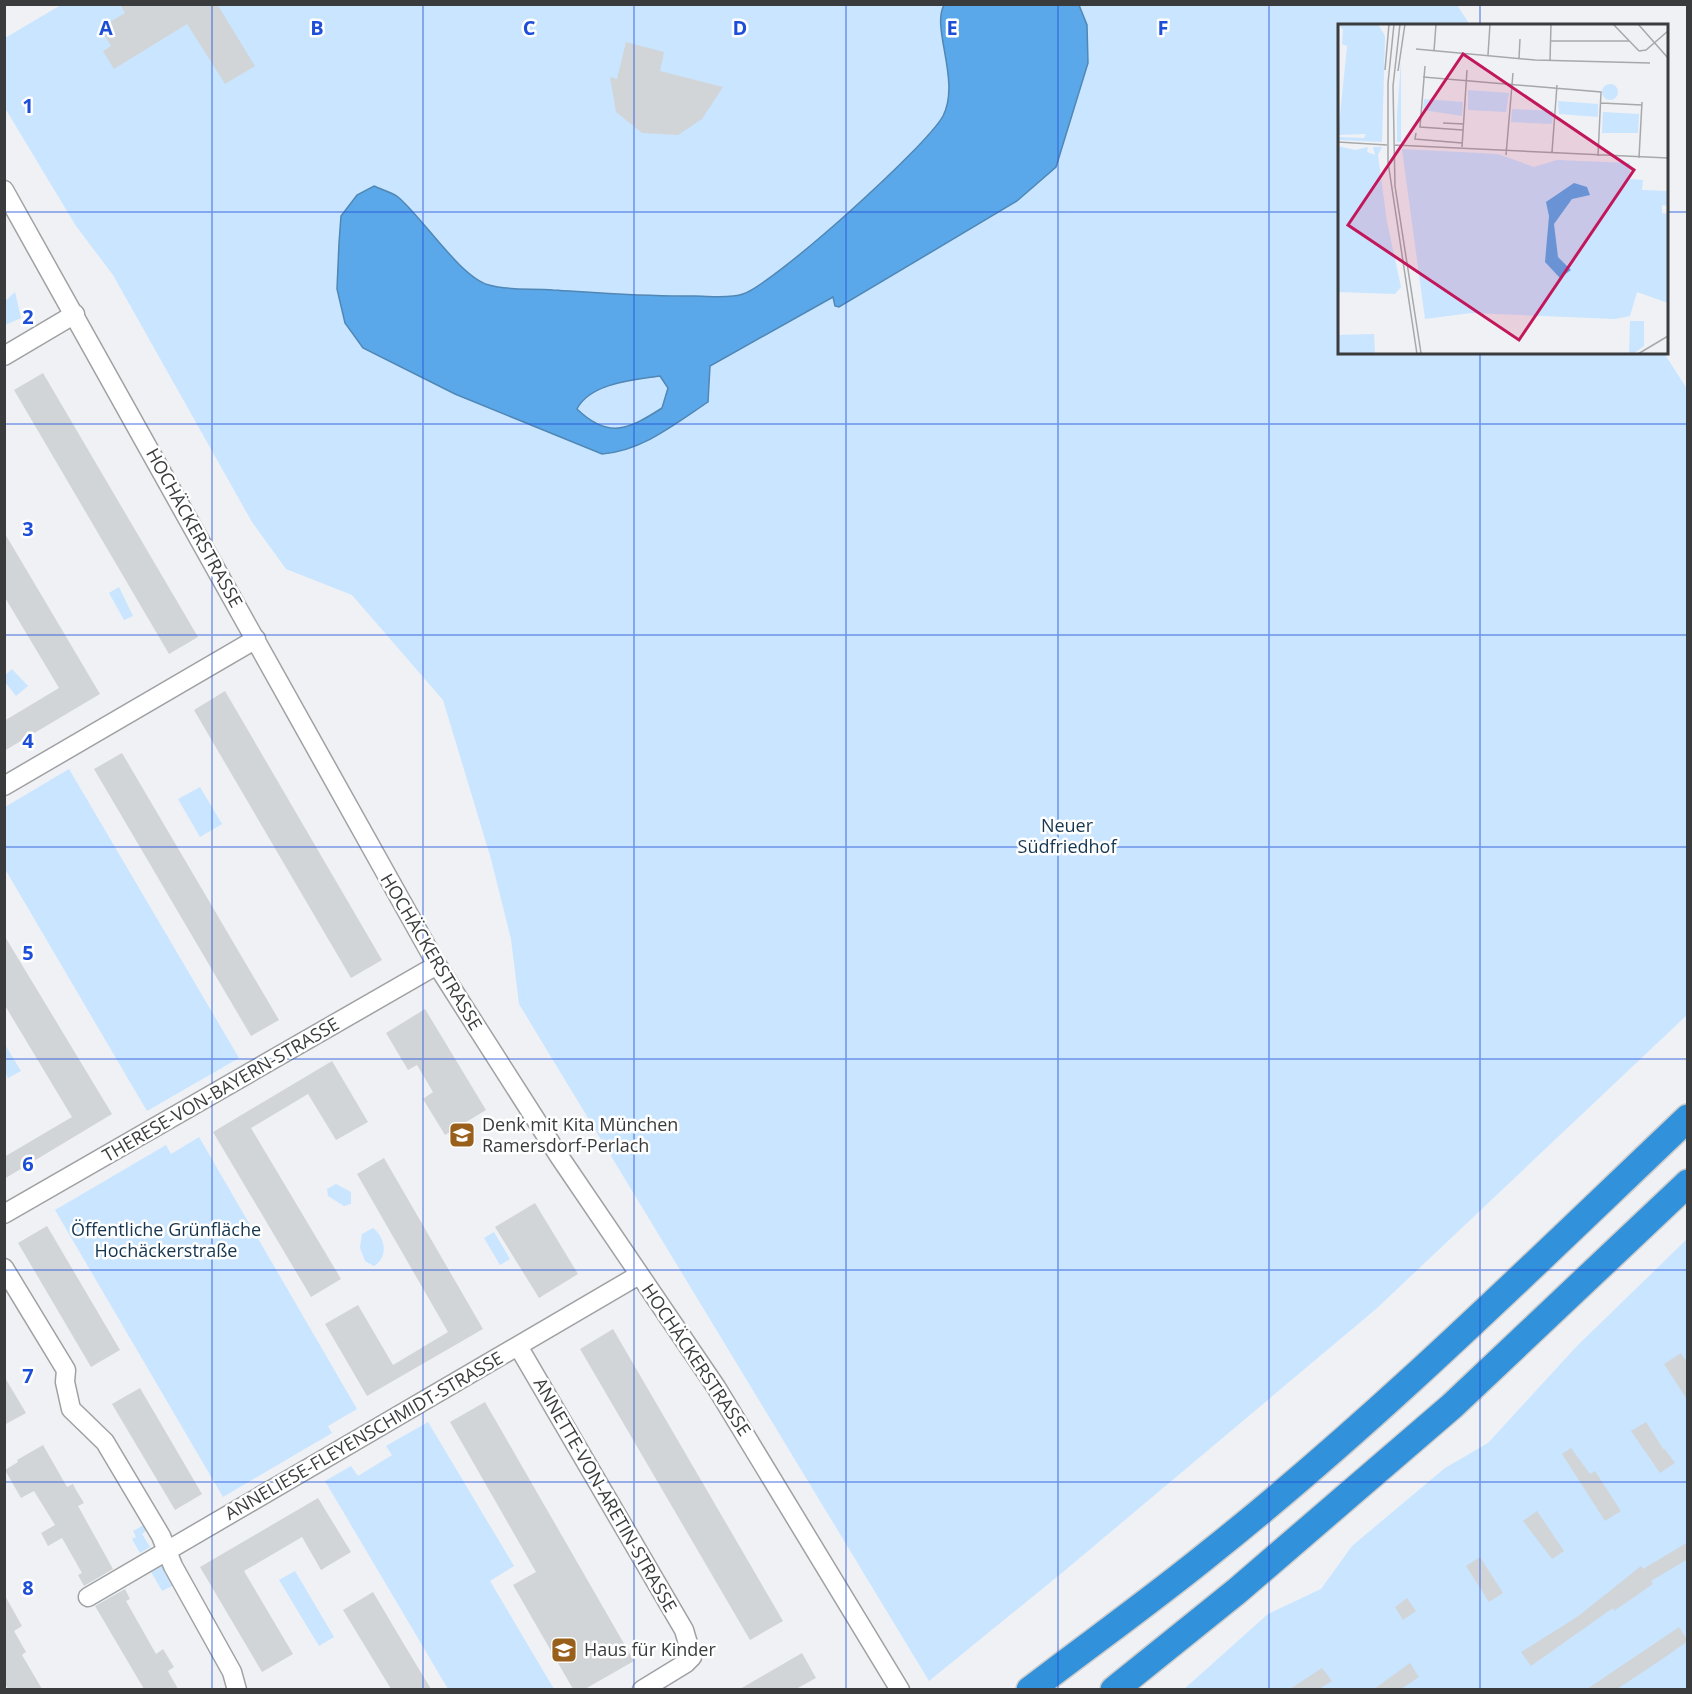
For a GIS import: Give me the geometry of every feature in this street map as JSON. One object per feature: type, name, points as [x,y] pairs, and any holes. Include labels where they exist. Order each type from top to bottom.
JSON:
[{"type":"highway","points":[[1030,1689],[1211,1552],[1309,1470],[1420,1372],[1688,1118]]},
{"type":"highway","points":[[1114,1689],[1238,1591],[1435,1421],[1688,1183]]},
{"type":"street","name":"HOCHÄCKERSTRASSE","points":[[4,190],[256,639],[393,890],[437,965],[520,1096],[732,1412],[900,1689]]},
{"type":"street","points":[[4,356],[75,314]]},
{"type":"street","points":[[4,786],[256,639]]},
{"type":"street","name":"THERESE-VON-BAYERN-STRASSE","points":[[4,1214],[437,965]]},
{"type":"street","points":[[4,1268],[66,1370],[65,1382],[71,1409],[82,1422],[101,1435],[161,1536],[166,1552],[232,1672],[237,1689]]},
{"type":"street","name":"ANNELIESE-FLEYENSCHMIDT-STRASSE","points":[[88,1597],[639,1275]]},
{"type":"street","name":"ANNETTE-VON-ARETIN-STRASSE","points":[[518,1346],[684,1630],[691,1647],[692,1657],[686,1663],[642,1689]]},
{"type":"green space","name":"Neuer Südfriedhof","points":[[61,5],[1457,5],[1469,24],[1338,24],[1338,354],[1665,354],[1687,389],[1687,1015],[1376,1309],[1063,1572],[929,1681],[519,1004],[511,939],[491,859],[443,700],[352,595],[286,569],[252,522],[113,275],[76,226],[5,108],[5,38]]},
{"type":"green space","points":[[15,292],[21,318],[5,325],[5,301]]},
{"type":"green space","points":[[119,587],[133,616],[124,620],[109,593]]},
{"type":"green space","points":[[12,669],[28,686],[16,696],[5,682],[5,675]]},
{"type":"green space","points":[[69,769],[239,1058],[147,1111],[5,869],[5,807]]},
{"type":"green space","points":[[200,787],[222,824],[200,837],[178,799]]},
{"type":"green space","points":[[4,1043],[21,1071],[8,1078],[5,1072]]},
{"type":"green space","name":"Öffentliche Grünfläche Hochäckerstraße","points":[[199,1137],[357,1409],[328,1426],[332,1433],[223,1497],[55,1210],[166,1145],[171,1154]]},
{"type":"green space","points":[[336,1184],[351,1192],[351,1204],[344,1206],[328,1196],[327,1189]]},
{"type":"green space","points":[[373,1228],[380,1236],[384,1247],[382,1258],[374,1266],[365,1261],[360,1248],[362,1234]]},
{"type":"green space","points":[[494,1232],[510,1259],[500,1265],[484,1238]]},
{"type":"green space","points":[[1687,1239],[1687,1689],[1183,1690],[1268,1614],[1321,1589],[1352,1546],[1445,1468],[1488,1443],[1576,1347]]},
{"type":"green space","points":[[428,1422],[514,1566],[490,1581],[554,1689],[448,1689],[325,1481],[351,1466],[358,1476],[392,1455],[386,1446]]},
{"type":"green space","points":[[144,1525],[147,1530],[142,1534],[150,1547],[140,1553],[132,1539],[136,1537],[133,1531]]},
{"type":"green space","points":[[161,1563],[174,1585],[162,1591],[150,1570]]},
{"type":"green space","points":[[295,1571],[334,1637],[319,1646],[279,1580]]},
{"type":"water","points":[[944,5],[1079,5],[1087,25],[1088,63],[1056,167],[1017,201],[839,307],[835,306],[833,297],[710,366],[708,402],[658,435],[631,448],[602,454],[455,394],[363,348],[345,323],[337,289],[341,216],[357,195],[374,186],[398,197],[454,260],[478,280],[489,285],[512,289],[641,295],[725,297],[743,294],[785,266],[849,212],[909,155],[943,116],[948,102],[949,87],[941,15]],"holes":[[[660,376],[668,388],[662,408],[628,426],[609,428],[599,425],[577,409],[592,393],[626,381]]]},
{"type":"building","points":[[120,4],[217,4],[255,66],[225,84],[187,24],[114,69],[103,51],[111,46],[100,28],[125,13]]},
{"type":"building","points":[[626,42],[664,52],[660,71],[723,87],[702,119],[678,135],[642,133],[616,112],[610,77],[617,79]]},
{"type":"building","points":[[43,373],[198,637],[169,654],[14,390]]},
{"type":"building","points":[[4,532],[100,694],[4,751],[4,721],[59,688],[4,596]]},
{"type":"building","points":[[225,691],[382,960],[351,978],[194,710]]},
{"type":"building","points":[[122,753],[279,1020],[251,1036],[94,769]]},
{"type":"building","points":[[4,935],[112,1114],[4,1179],[4,1157],[72,1117],[4,1004]]},
{"type":"building","points":[[425,1009],[486,1110],[445,1135],[423,1099],[433,1092],[417,1065],[408,1070],[386,1033]]},
{"type":"building","points":[[332,1061],[368,1122],[336,1140],[308,1094],[251,1128],[341,1279],[311,1297],[213,1132]]},
{"type":"building","points":[[384,1158],[483,1329],[367,1396],[325,1324],[358,1305],[393,1365],[448,1332],[357,1174]]},
{"type":"building","points":[[535,1203],[578,1274],[539,1298],[495,1227]]},
{"type":"building","points":[[47,1226],[120,1350],[91,1367],[18,1243]]},
{"type":"building","points":[[613,1329],[783,1621],[750,1640],[580,1349]]},
{"type":"building","points":[[1681,1353],[1688,1364],[1688,1401],[1664,1364]]},
{"type":"building","points":[[4,1376],[26,1413],[4,1425]]},
{"type":"building","points":[[140,1388],[202,1494],[175,1510],[112,1404]]},
{"type":"building","points":[[485,1402],[634,1661],[585,1689],[573,1689],[513,1585],[536,1572],[450,1422]]},
{"type":"building","points":[[1646,1422],[1675,1463],[1660,1473],[1631,1431]]},
{"type":"building","points":[[43,1445],[67,1487],[73,1484],[84,1503],[78,1506],[113,1569],[84,1586],[78,1575],[82,1573],[62,1538],[48,1546],[41,1533],[55,1525],[34,1491],[21,1498],[5,1470]]},
{"type":"building","points":[[1571,1448],[1590,1474],[1595,1471],[1621,1511],[1605,1521],[1562,1454]]},
{"type":"building","points":[[318,1498],[351,1552],[321,1570],[302,1537],[244,1571],[293,1654],[262,1672],[200,1567]]},
{"type":"building","points":[[1537,1511],[1564,1551],[1552,1559],[1523,1521]]},
{"type":"building","points":[[1688,1542],[1688,1559],[1651,1581],[1653,1584],[1614,1611],[1613,1608],[1531,1666],[1521,1652],[1577,1617],[1641,1566],[1643,1569]]},
{"type":"building","points":[[1480,1557],[1503,1593],[1489,1602],[1466,1566]]},
{"type":"building","points":[[125,1589],[130,1599],[126,1601],[156,1654],[163,1649],[174,1667],[168,1671],[178,1689],[144,1689],[95,1606]]},
{"type":"building","points":[[373,1592],[431,1689],[391,1689],[343,1610]]},
{"type":"building","points":[[4,1594],[22,1626],[14,1631],[26,1652],[22,1655],[42,1689],[8,1689],[4,1682]]},
{"type":"building","points":[[1407,1598],[1416,1611],[1403,1620],[1395,1607]]},
{"type":"building","points":[[1679,1627],[1688,1641],[1658,1662],[1617,1689],[1587,1689]]},
{"type":"building","points":[[802,1653],[816,1678],[796,1689],[740,1689]]},
{"type":"building","points":[[1410,1663],[1419,1677],[1401,1689],[1374,1689]]},
{"type":"building","points":[[1322,1668],[1332,1681],[1319,1689],[1290,1689]]},
{"type":"place","name":"Denk mit Kita München Ramersdorf-Perlach","points":[[462,1135]]},
{"type":"place","name":"Haus für Kinder","points":[[564,1650]]}]
